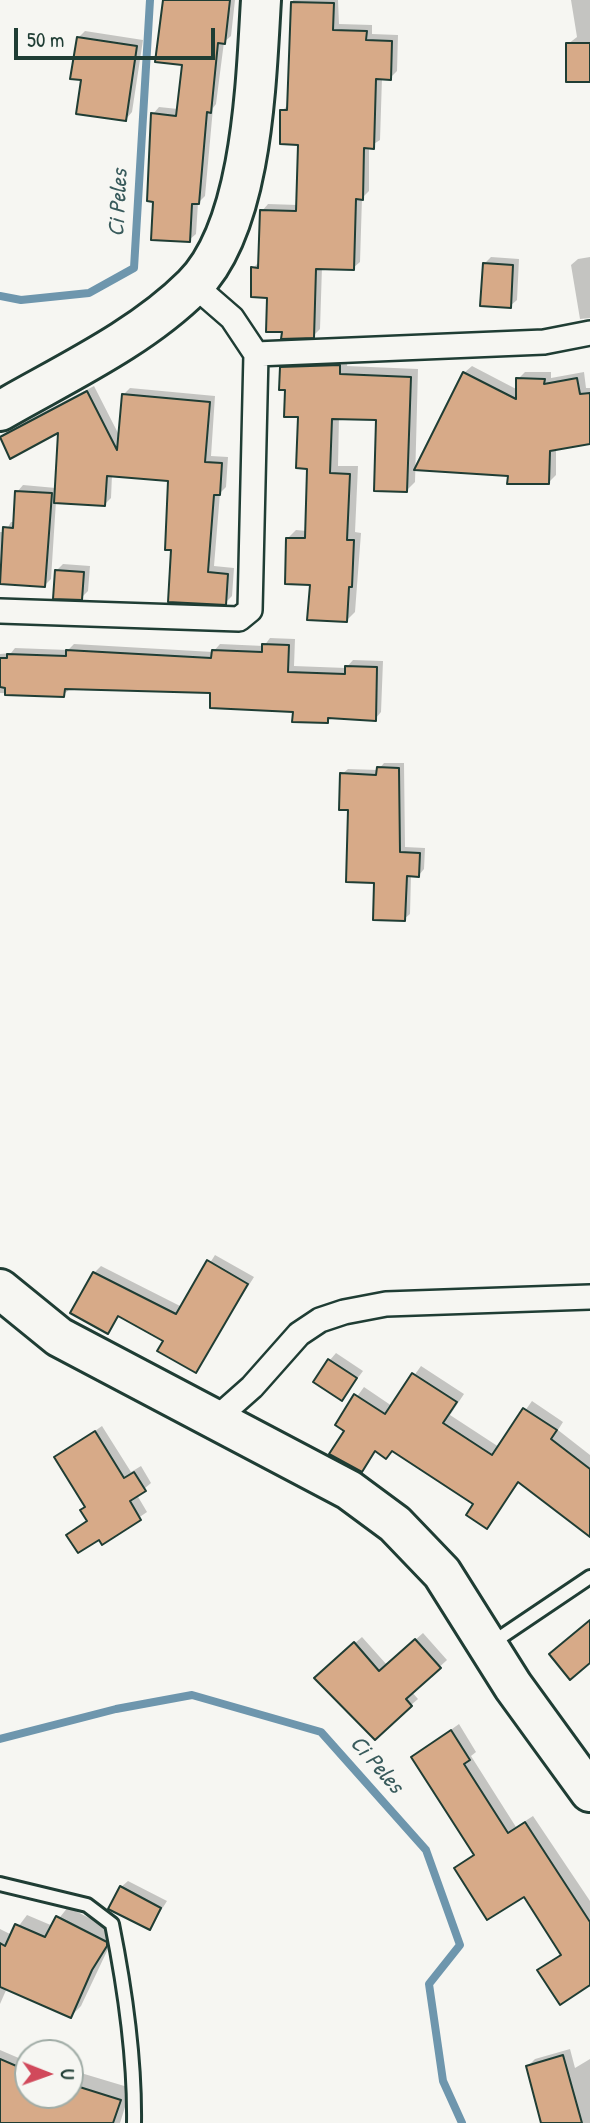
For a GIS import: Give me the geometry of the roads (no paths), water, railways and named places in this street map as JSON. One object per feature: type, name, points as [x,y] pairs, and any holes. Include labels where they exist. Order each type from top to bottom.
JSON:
[{"type":"highway","points":[[0,411],[125,337],[194,285],[218,250],[238,198],[249,141],[261,0]]},
{"type":"highway","points":[[0,1289],[59,1337],[349,1490],[395,1524],[442,1573],[513,1686],[590,1792]]},
{"type":"street","points":[[0,611],[239,620],[250,610],[256,354],[232,318],[194,285]]},
{"type":"street","points":[[256,354],[544,342],[590,333]]},
{"type":"street","points":[[217,1418],[252,1387],[299,1334],[344,1311],[386,1304],[590,1297]]},
{"type":"lane","points":[[489,1645],[590,1577]]},
{"type":"lane","points":[[0,1884],[87,1905],[112,1924],[125,1988],[134,2087],[134,2123]]},
{"type":"waterway","name":"Ci Peles","points":[[0,296],[21,300],[89,293],[134,268],[150,0]]},
{"type":"waterway","name":"Ci Peles","points":[[0,1739],[116,1709],[192,1695],[321,1732],[426,1850],[460,1945],[429,1984],[443,2081],[462,2123]]}]
